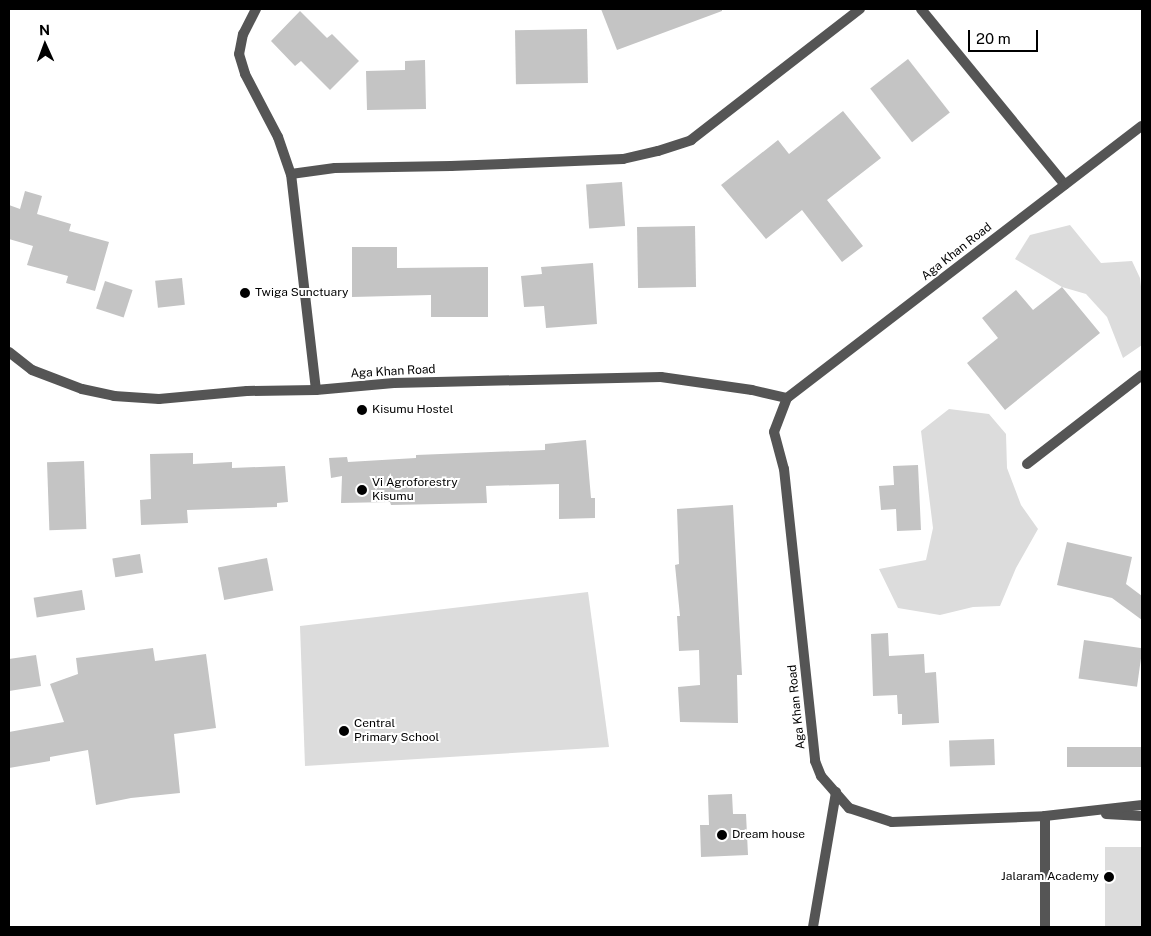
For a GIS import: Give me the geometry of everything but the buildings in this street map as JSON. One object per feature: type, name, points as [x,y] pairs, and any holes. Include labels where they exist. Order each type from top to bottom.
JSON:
[{"type":"street","points":[[256,9],[243,34],[239,54],[245,74],[278,137],[291,174],[316,390]]},
{"type":"street","points":[[291,174],[335,168],[451,166],[623,159],[658,151],[691,140],[860,9]]},
{"type":"street","points":[[921,9],[1065,185]]},
{"type":"street","name":"Aga Khan Road","points":[[1080,813],[892,822],[849,808],[821,776],[815,761],[784,469],[774,432],[787,398],[1142,126]]},
{"type":"street","name":"Aga Khan Road","points":[[9,352],[32,370],[82,389],[114,396],[158,399],[247,391],[316,390],[394,383],[661,377],[752,390],[787,398]]},
{"type":"street","points":[[1027,464],[1142,374]]},
{"type":"street","points":[[813,927],[836,792]]},
{"type":"street","points":[[1080,813],[1142,805]]},
{"type":"street","points":[[1080,813],[1142,816]]},
{"type":"street","points":[[1045,816],[1045,927]]},
{"type":"shaded area","points":[[1070,225],[1101,263],[1132,261],[1140,278],[1142,345],[1123,358],[1107,317],[1086,294],[1062,287],[1015,259],[1030,235]]},
{"type":"shaded area","points":[[949,409],[989,414],[1006,434],[1007,468],[1021,505],[1038,529],[1016,568],[1000,606],[973,607],[940,615],[898,608],[879,569],[926,560],[933,528],[921,431]]},
{"type":"shaded area","points":[[588,592],[609,747],[305,766],[300,626]]},
{"type":"shaded area","points":[[1105,847],[1142,847],[1142,927],[1105,927]]},
{"type":"place","name":"Twiga Sunctuary","points":[[245,293]]},
{"type":"place","name":"Kisumu Hostel","points":[[362,410]]},
{"type":"place","name":"Vi Agroforestry Kisumu","points":[[362,490]]},
{"type":"place","name":"Central Primary School","points":[[344,731]]},
{"type":"place","name":"Dream house","points":[[722,835]]},
{"type":"place","name":"Jalaram Academy","points":[[1109,877]]}]
